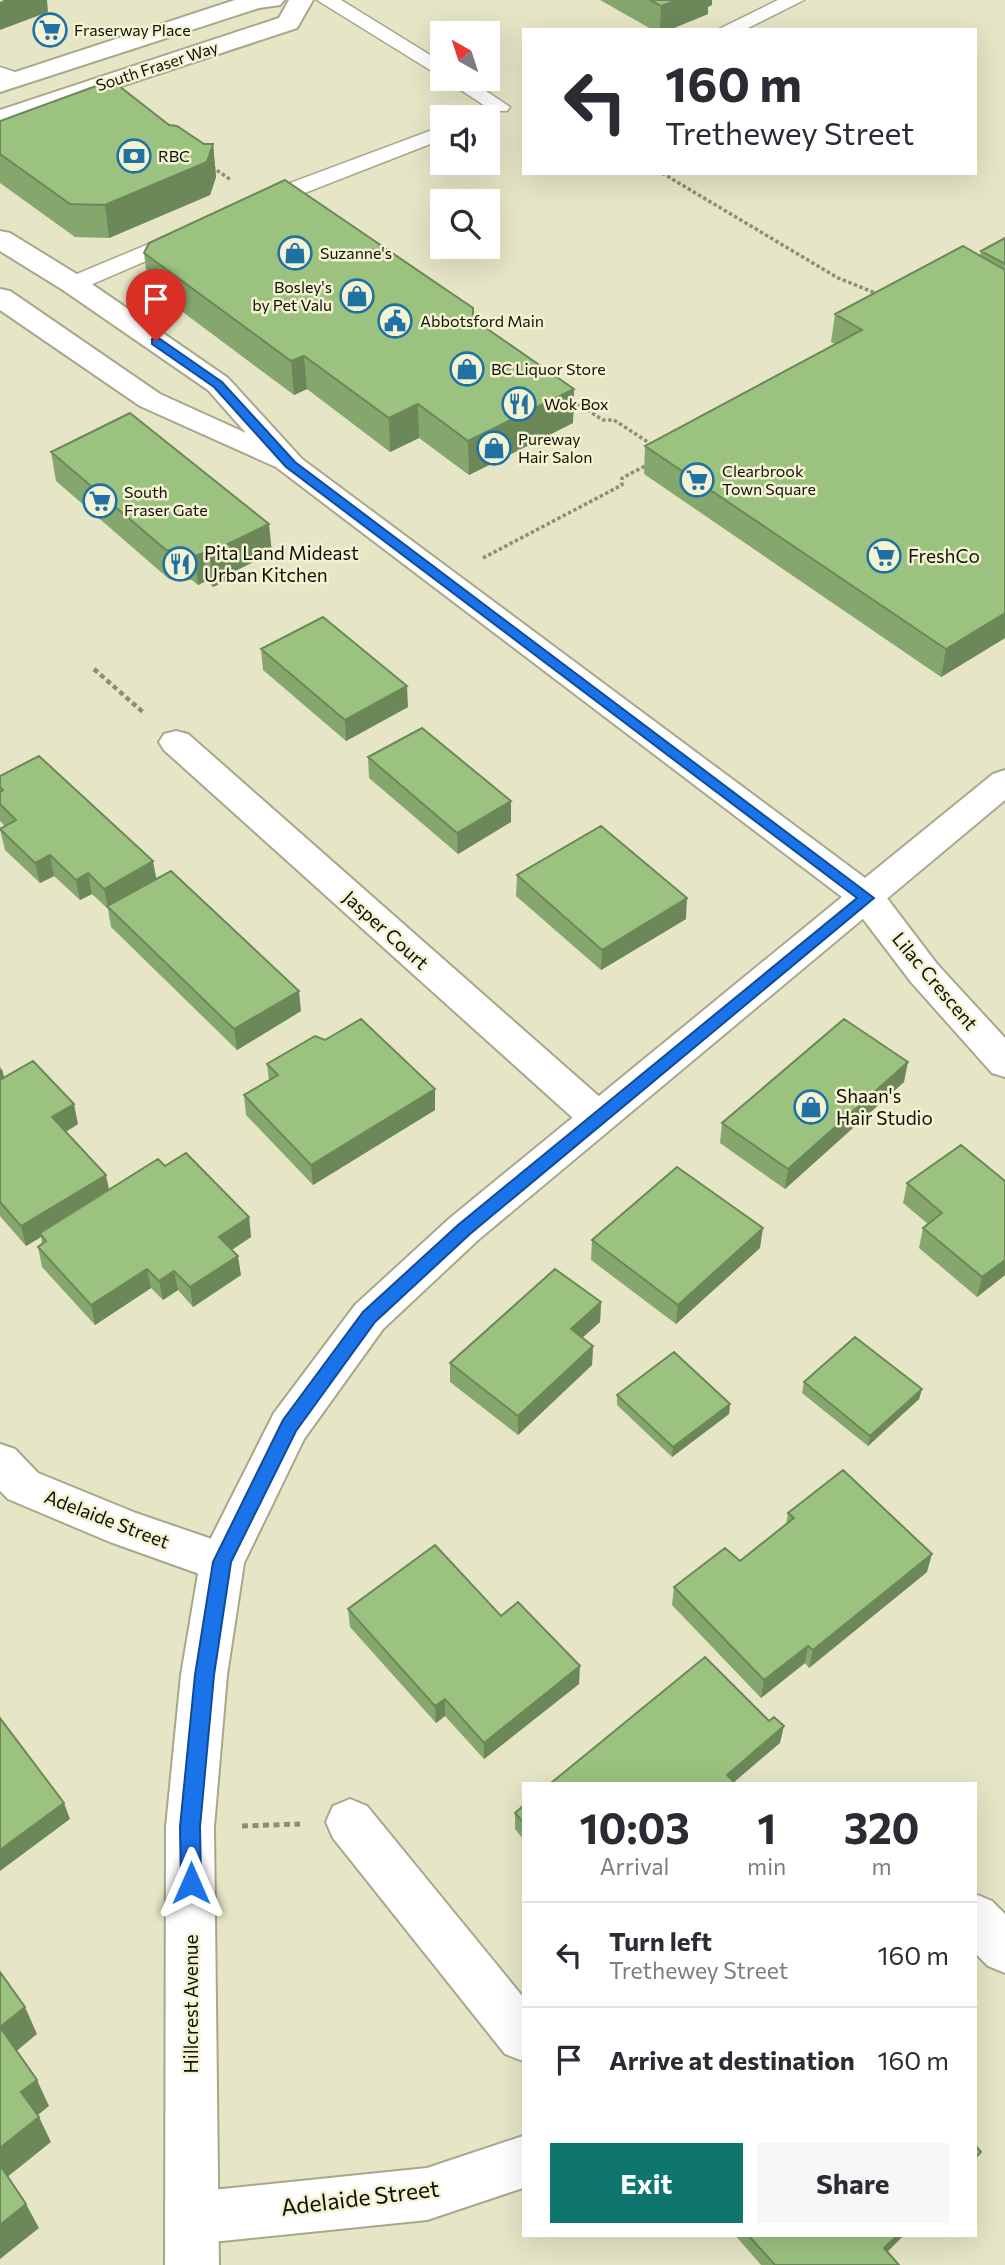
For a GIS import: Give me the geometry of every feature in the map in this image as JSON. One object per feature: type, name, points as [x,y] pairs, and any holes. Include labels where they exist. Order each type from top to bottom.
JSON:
[{"type":"street","name":"South Fraser Way","points":[[4,80],[256,1],[272,0]]},
{"type":"street","name":"South Fraser Way","points":[[0,118],[288,23],[302,0]]},
{"type":"street","points":[[0,133],[57,100]]},
{"type":"street","points":[[0,239],[73,284],[218,384],[290,465]]},
{"type":"street","points":[[0,297],[150,400],[290,465]]},
{"type":"street","name":"Lilac Crescent","points":[[290,465],[867,898],[924,974],[1005,1063]]},
{"type":"street","name":"Jasper Court","points":[[176,742],[597,1117]]},
{"type":"street","name":"Hillcrest Avenue","points":[[192,2241],[190,1827],[204,1675],[222,1562],[289,1426],[369,1317],[464,1229],[1005,782]]},
{"type":"street","name":"Adelaide Street","points":[[0,1462],[23,1486],[125,1528],[222,1562]]},
{"type":"street","points":[[350,1822],[522,2035]]},
{"type":"street","points":[[977,1920],[1005,1949]]},
{"type":"street","name":"Adelaide Street","points":[[192,2241],[427,2194],[522,2162]]},
{"type":"lane","points":[[327,0],[430,64]]},
{"type":"lane","points":[[731,28],[794,0]]},
{"type":"lane","points":[[474,91],[497,105]]},
{"type":"lane","points":[[500,107],[522,97]]},
{"type":"lane","points":[[234,214],[430,137]]},
{"type":"lane","points":[[73,284],[199,229]]},
{"type":"path","points":[[209,165],[244,189],[252,187],[268,199]]},
{"type":"path","points":[[665,175],[838,278],[869,289],[888,301]]},
{"type":"path","points":[[568,397],[603,420],[614,420],[658,449]]},
{"type":"path","points":[[444,580],[622,485],[622,478],[656,461]]},
{"type":"path","points":[[94,669],[176,742]]},
{"type":"path","points":[[190,1827],[350,1822]]},
{"type":"building","points":[[650,0],[677,0],[661,6]]},
{"type":"building","points":[[96,86],[119,86],[169,125],[177,126],[204,144],[213,144],[207,162],[105,205],[70,204],[0,154],[0,121]]},
{"type":"building","points":[[285,180],[473,308],[473,319],[574,389],[468,441],[418,404],[389,418],[304,356],[291,361],[144,253],[149,243]]},
{"type":"building","points":[[1005,238],[1005,264],[981,251]]},
{"type":"building","name":"FreshCo","points":[[963,246],[1005,270],[1005,613],[946,649],[645,446],[862,330],[835,314]]},
{"type":"building","points":[[130,413],[269,524],[228,544],[232,547],[210,558],[203,553],[195,556],[188,551],[166,550],[51,452]]},
{"type":"building","points":[[323,617],[407,686],[345,720],[261,649]]},
{"type":"building","points":[[422,728],[511,801],[457,833],[368,757]]},
{"type":"building","points":[[39,756],[153,861],[104,889],[88,873],[76,880],[50,855],[35,863],[0,829],[16,820],[0,804],[0,792],[3,790],[0,787],[0,776]]},
{"type":"building","points":[[601,826],[687,898],[602,950],[517,875]]},
{"type":"building","points":[[171,871],[299,991],[234,1029],[107,906]]},
{"type":"building","points":[[361,1019],[435,1089],[311,1165],[244,1095],[278,1075],[267,1064],[315,1036],[325,1040]]},
{"type":"building","points":[[844,1019],[908,1062],[788,1169],[722,1123]]},
{"type":"building","points":[[33,1061],[74,1104],[52,1117],[106,1175],[21,1226],[0,1202],[0,1080]]},
{"type":"building","points":[[961,1145],[1005,1181],[1005,1260],[982,1277],[923,1228],[942,1213],[907,1183]]},
{"type":"building","points":[[186,1153],[249,1217],[219,1237],[238,1256],[190,1287],[174,1271],[159,1281],[147,1269],[91,1305],[38,1247],[46,1241],[40,1233],[158,1159],[165,1166]]},
{"type":"building","points":[[677,1167],[763,1228],[678,1305],[592,1240]]},
{"type":"building","points":[[555,1269],[601,1302],[571,1329],[593,1346],[518,1416],[450,1363]]},
{"type":"building","points":[[855,1337],[922,1389],[870,1436],[804,1382]]},
{"type":"building","points":[[674,1352],[730,1404],[673,1447],[617,1395]]},
{"type":"building","points":[[843,1470],[932,1554],[813,1650],[808,1646],[764,1680],[674,1587],[725,1548],[740,1561],[794,1518],[788,1513]]},
{"type":"building","points":[[435,1545],[501,1616],[518,1602],[580,1666],[484,1743],[445,1699],[435,1706],[348,1609]]},
{"type":"building","points":[[705,1657],[769,1721],[774,1717],[784,1726],[727,1775],[734,1782],[552,1782]]},
{"type":"building","points":[[0,1718],[64,1803],[0,1850]]},
{"type":"building","points":[[522,1807],[522,1821],[515,1813]]},
{"type":"building","points":[[0,1972],[25,2007],[0,2027]]},
{"type":"building","points":[[0,2027],[37,2080],[21,2092],[39,2117],[0,2148]]},
{"type":"building","points":[[0,2165],[26,2204],[0,2225]]},
{"type":"building","points":[[750,2237],[896,2237],[884,2248],[899,2265],[775,2265]]},
{"type":"place","name":"Fraserway Place","points":[[50,30]]},
{"type":"place","name":"RBC","points":[[134,156]]},
{"type":"place","name":"Suzanne's","points":[[295,253]]},
{"type":"place","name":"Bosley's by Pet Valu","points":[[357,296]]},
{"type":"place","name":"Abbotsford Main","points":[[395,321]]},
{"type":"place","name":"BC Liquor Store","points":[[467,369]]},
{"type":"place","name":"Wok Box","points":[[519,404]]},
{"type":"place","name":"Pureway Hair Salon","points":[[494,448]]},
{"type":"place","name":"Clearbrook Town Square","points":[[697,480]]},
{"type":"place","name":"South Fraser Gate","points":[[100,501]]},
{"type":"place","name":"FreshCo","points":[[884,556]]},
{"type":"place","name":"Pita Land Mideast Urban Kitchen","points":[[180,564]]},
{"type":"place","name":"Shaan's Hair Studio","points":[[811,1107]]},
{"type":"route","points":[[156,341],[218,384],[290,465],[867,898],[597,1117],[464,1229],[369,1317],[289,1426],[222,1562],[204,1675],[190,1827],[191,1883]]}]
